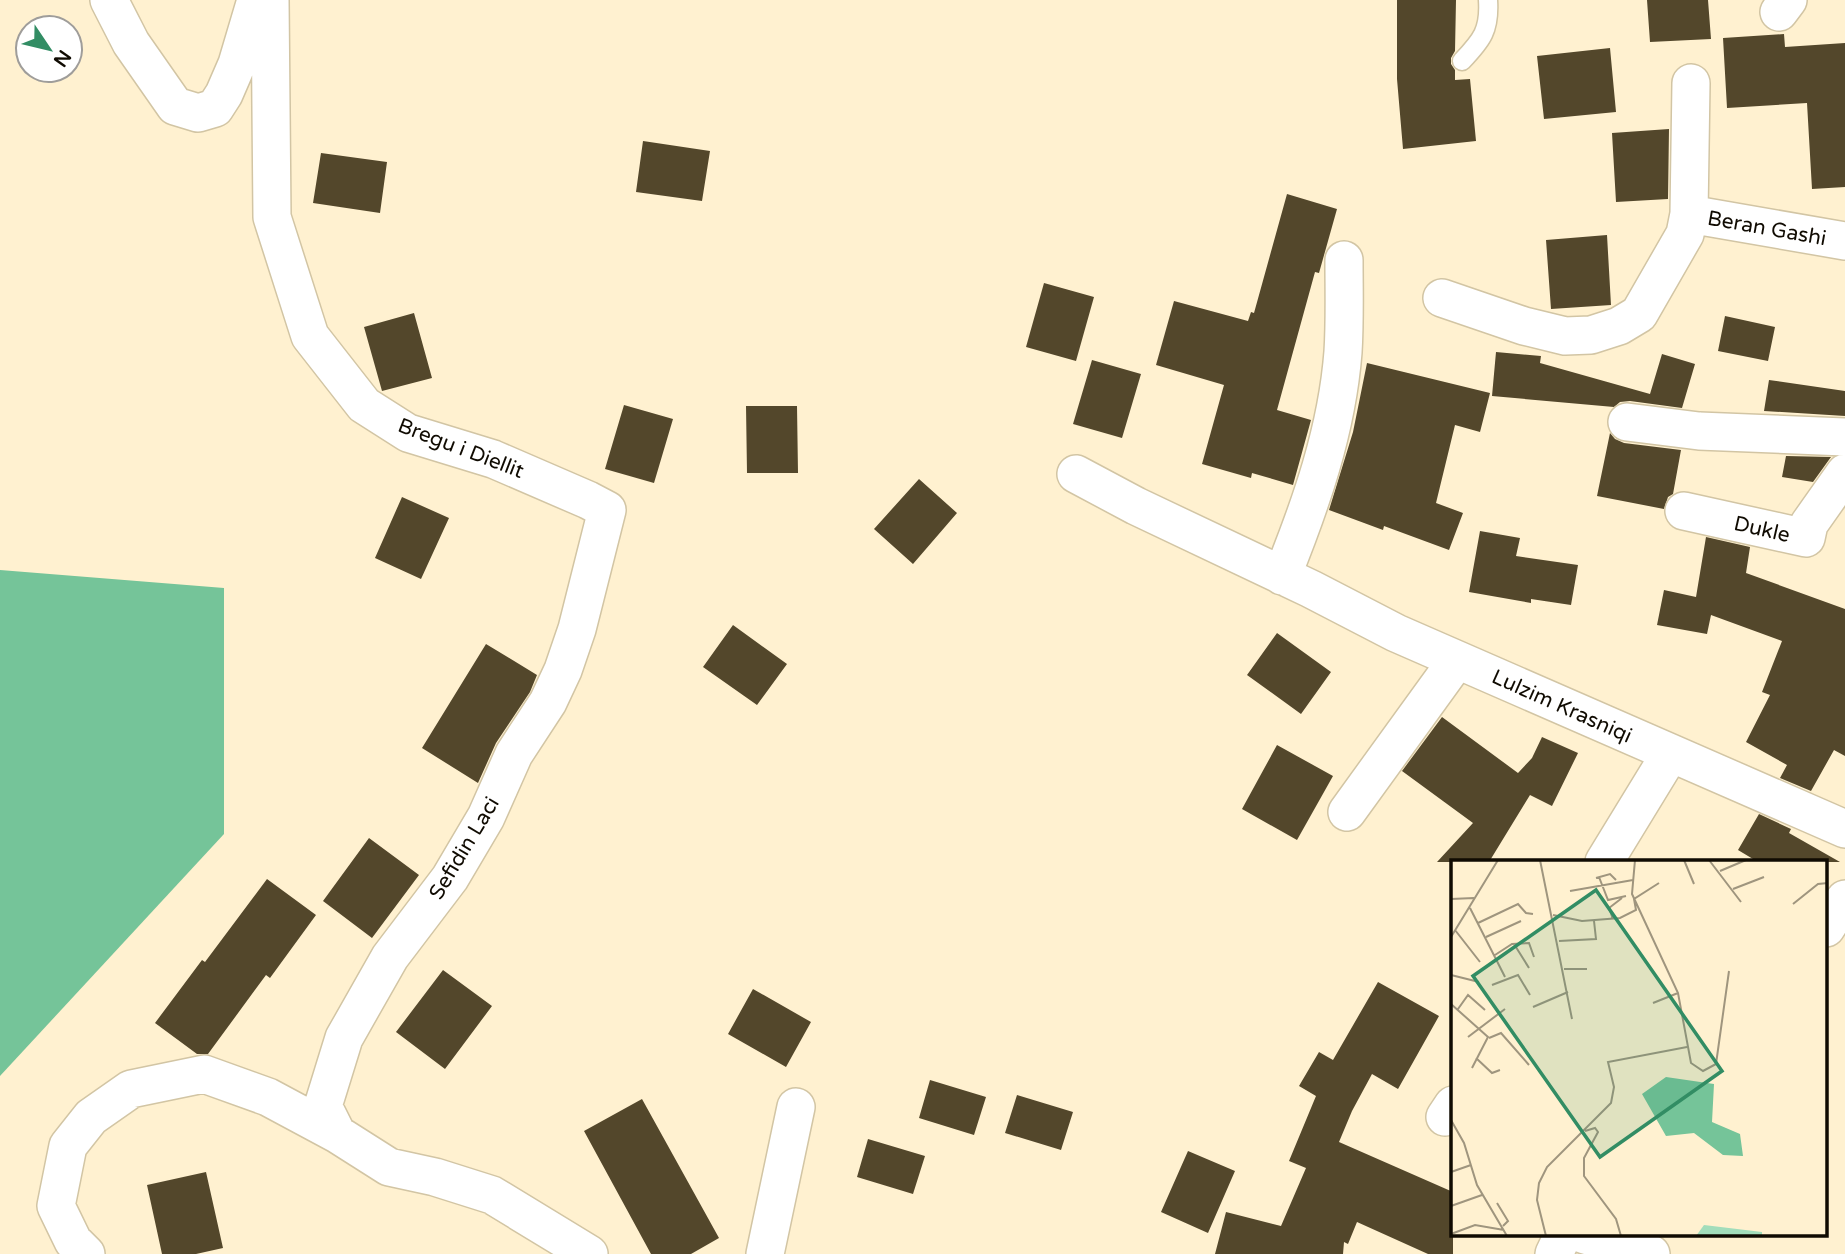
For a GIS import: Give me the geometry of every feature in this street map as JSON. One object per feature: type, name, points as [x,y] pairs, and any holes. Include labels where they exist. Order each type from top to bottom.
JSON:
[{"type":"street","points":[[109,0],[131,43],[175,106],[198,113],[215,108],[224,94],[237,64],[256,0]]},
{"type":"street","name":"Bregu i Diellit","points":[[270,0],[272,217],[310,336],[364,405],[408,433],[493,458],[607,510]]},
{"type":"street","name":"Beran Gashi","points":[[1442,298],[1524,326],[1565,336],[1591,335],[1619,326],[1639,314],[1685,234],[1689,214],[1691,83]]},
{"type":"street","name":"Beran Gashi","points":[[1689,214],[1845,241]]},
{"type":"street","points":[[1282,576],[1304,522],[1324,459],[1335,408],[1343,352],[1344,260]]},
{"type":"street","points":[[1627,422],[1699,431],[1845,437]]},
{"type":"street","name":"Dukle","points":[[1684,511],[1806,538],[1809,524],[1845,472]]},
{"type":"street","name":"Lulzim Krasniqi","points":[[1076,474],[1396,633],[1845,829]]},
{"type":"street","name":"Sefidin Laci","points":[[337,1134],[323,1106],[344,1038],[390,957],[450,878],[486,817],[514,754],[548,702],[563,670],[577,629],[607,510]]},
{"type":"street","points":[[1347,812],[1457,660]]},
{"type":"street","points":[[1605,860],[1670,754]]},
{"type":"street","points":[[1828,925],[1845,899]]},
{"type":"street","points":[[86,1254],[73,1241],[56,1206],[68,1146],[91,1118],[131,1089],[204,1074],[268,1097],[337,1134],[390,1167],[435,1177],[492,1195],[589,1254]]},
{"type":"street","points":[[765,1254],[796,1107]]},
{"type":"street","points":[[1554,1254],[1563,1236]]},
{"type":"street","points":[[1588,1236],[1651,1254]]},
{"type":"lane","points":[[1462,61],[1480,43],[1490,21],[1488,0]]},
{"type":"green space","points":[[0,570],[224,588],[224,834],[0,1076]]},
{"type":"building","points":[[1397,0],[1456,0],[1455,51],[1451,64],[1455,70],[1455,80],[1470,79],[1476,141],[1403,149],[1397,79]]},
{"type":"building","points":[[1647,0],[1708,0],[1711,39],[1650,42]]},
{"type":"building","points":[[1784,34],[1785,47],[1845,43],[1845,187],[1812,189],[1807,103],[1727,108],[1723,38]]},
{"type":"building","points":[[1610,48],[1616,112],[1544,119],[1537,56]]},
{"type":"building","points":[[1669,129],[1668,199],[1616,202],[1612,133]]},
{"type":"building","points":[[643,141],[710,151],[702,201],[636,192]]},
{"type":"building","points":[[321,153],[387,162],[380,213],[313,203]]},
{"type":"building","points":[[1287,194],[1337,209],[1319,273],[1315,272],[1277,410],[1311,420],[1293,485],[1252,473],[1251,478],[1202,464],[1224,385],[1156,365],[1174,301],[1248,321],[1251,312],[1254,313]]},
{"type":"building","points":[[1607,235],[1611,305],[1551,309],[1546,240]]},
{"type":"building","points":[[1044,283],[1094,297],[1076,361],[1026,347]]},
{"type":"building","points":[[414,313],[432,378],[382,391],[364,327]]},
{"type":"building","points":[[1725,316],[1775,327],[1768,361],[1718,351]]},
{"type":"building","points":[[1496,352],[1541,356],[1540,363],[1650,394],[1662,354],[1695,364],[1682,408],[1630,401],[1620,402],[1614,407],[1492,396]]},
{"type":"building","points":[[1092,360],[1141,374],[1122,438],[1073,424]]},
{"type":"building","points":[[1367,363],[1490,393],[1480,432],[1455,425],[1436,503],[1463,513],[1449,550],[1384,526],[1383,530],[1329,510],[1353,432]]},
{"type":"building","points":[[1769,380],[1845,391],[1845,416],[1764,411]]},
{"type":"building","points":[[624,405],[673,419],[654,483],[605,469]]},
{"type":"building","points":[[746,406],[797,406],[798,473],[747,473]]},
{"type":"building","points":[[1610,433],[1624,443],[1681,450],[1673,494],[1668,497],[1664,509],[1597,496]]},
{"type":"building","points":[[1786,456],[1831,457],[1813,482],[1782,477]]},
{"type":"building","points":[[919,479],[957,513],[913,564],[874,529]]},
{"type":"building","points":[[402,497],[449,518],[421,579],[375,558]]},
{"type":"building","points":[[1480,531],[1520,538],[1516,556],[1578,565],[1571,605],[1531,599],[1531,603],[1469,592]]},
{"type":"building","points":[[1706,537],[1750,547],[1746,573],[1845,609],[1845,756],[1834,750],[1811,791],[1780,778],[1787,765],[1746,742],[1770,695],[1762,692],[1782,641],[1711,615],[1707,634],[1657,625],[1664,590],[1696,597]]},
{"type":"building","points":[[733,625],[787,664],[757,705],[703,667]]},
{"type":"building","points":[[1277,633],[1331,672],[1301,714],[1247,675]]},
{"type":"building","points":[[486,644],[537,675],[530,692],[496,743],[478,783],[422,748]]},
{"type":"building","points":[[1442,717],[1518,773],[1532,758],[1542,737],[1578,753],[1552,806],[1530,795],[1490,860],[1437,862],[1473,823],[1402,771]]},
{"type":"building","points":[[1277,745],[1333,776],[1297,840],[1242,809]]},
{"type":"building","points":[[1759,814],[1791,829],[1789,833],[1840,862],[1755,860],[1738,850]]},
{"type":"building","points":[[369,838],[419,875],[372,938],[323,901]]},
{"type":"building","points":[[267,879],[316,915],[270,978],[266,975],[208,1054],[197,1054],[155,1023]]},
{"type":"building","points":[[443,970],[492,1006],[445,1069],[396,1032]]},
{"type":"building","points":[[1378,982],[1439,1016],[1398,1089],[1372,1074],[1339,1142],[1451,1191],[1453,1254],[1428,1254],[1357,1222],[1348,1244],[1344,1242],[1343,1254],[1215,1254],[1226,1212],[1281,1226],[1306,1168],[1289,1161],[1316,1096],[1299,1086],[1319,1052],[1333,1060]]},
{"type":"building","points":[[753,989],[811,1022],[786,1067],[728,1034]]},
{"type":"building","points":[[930,1080],[986,1097],[974,1135],[919,1118]]},
{"type":"building","points":[[1017,1095],[1073,1112],[1061,1150],[1005,1133]]},
{"type":"building","points":[[642,1099],[719,1238],[691,1254],[651,1254],[584,1131]]},
{"type":"building","points":[[868,1139],[925,1156],[913,1194],[857,1177]]},
{"type":"building","points":[[1188,1151],[1235,1171],[1208,1233],[1161,1212]]},
{"type":"building","points":[[206,1172],[223,1248],[196,1254],[162,1254],[147,1185]]}]
